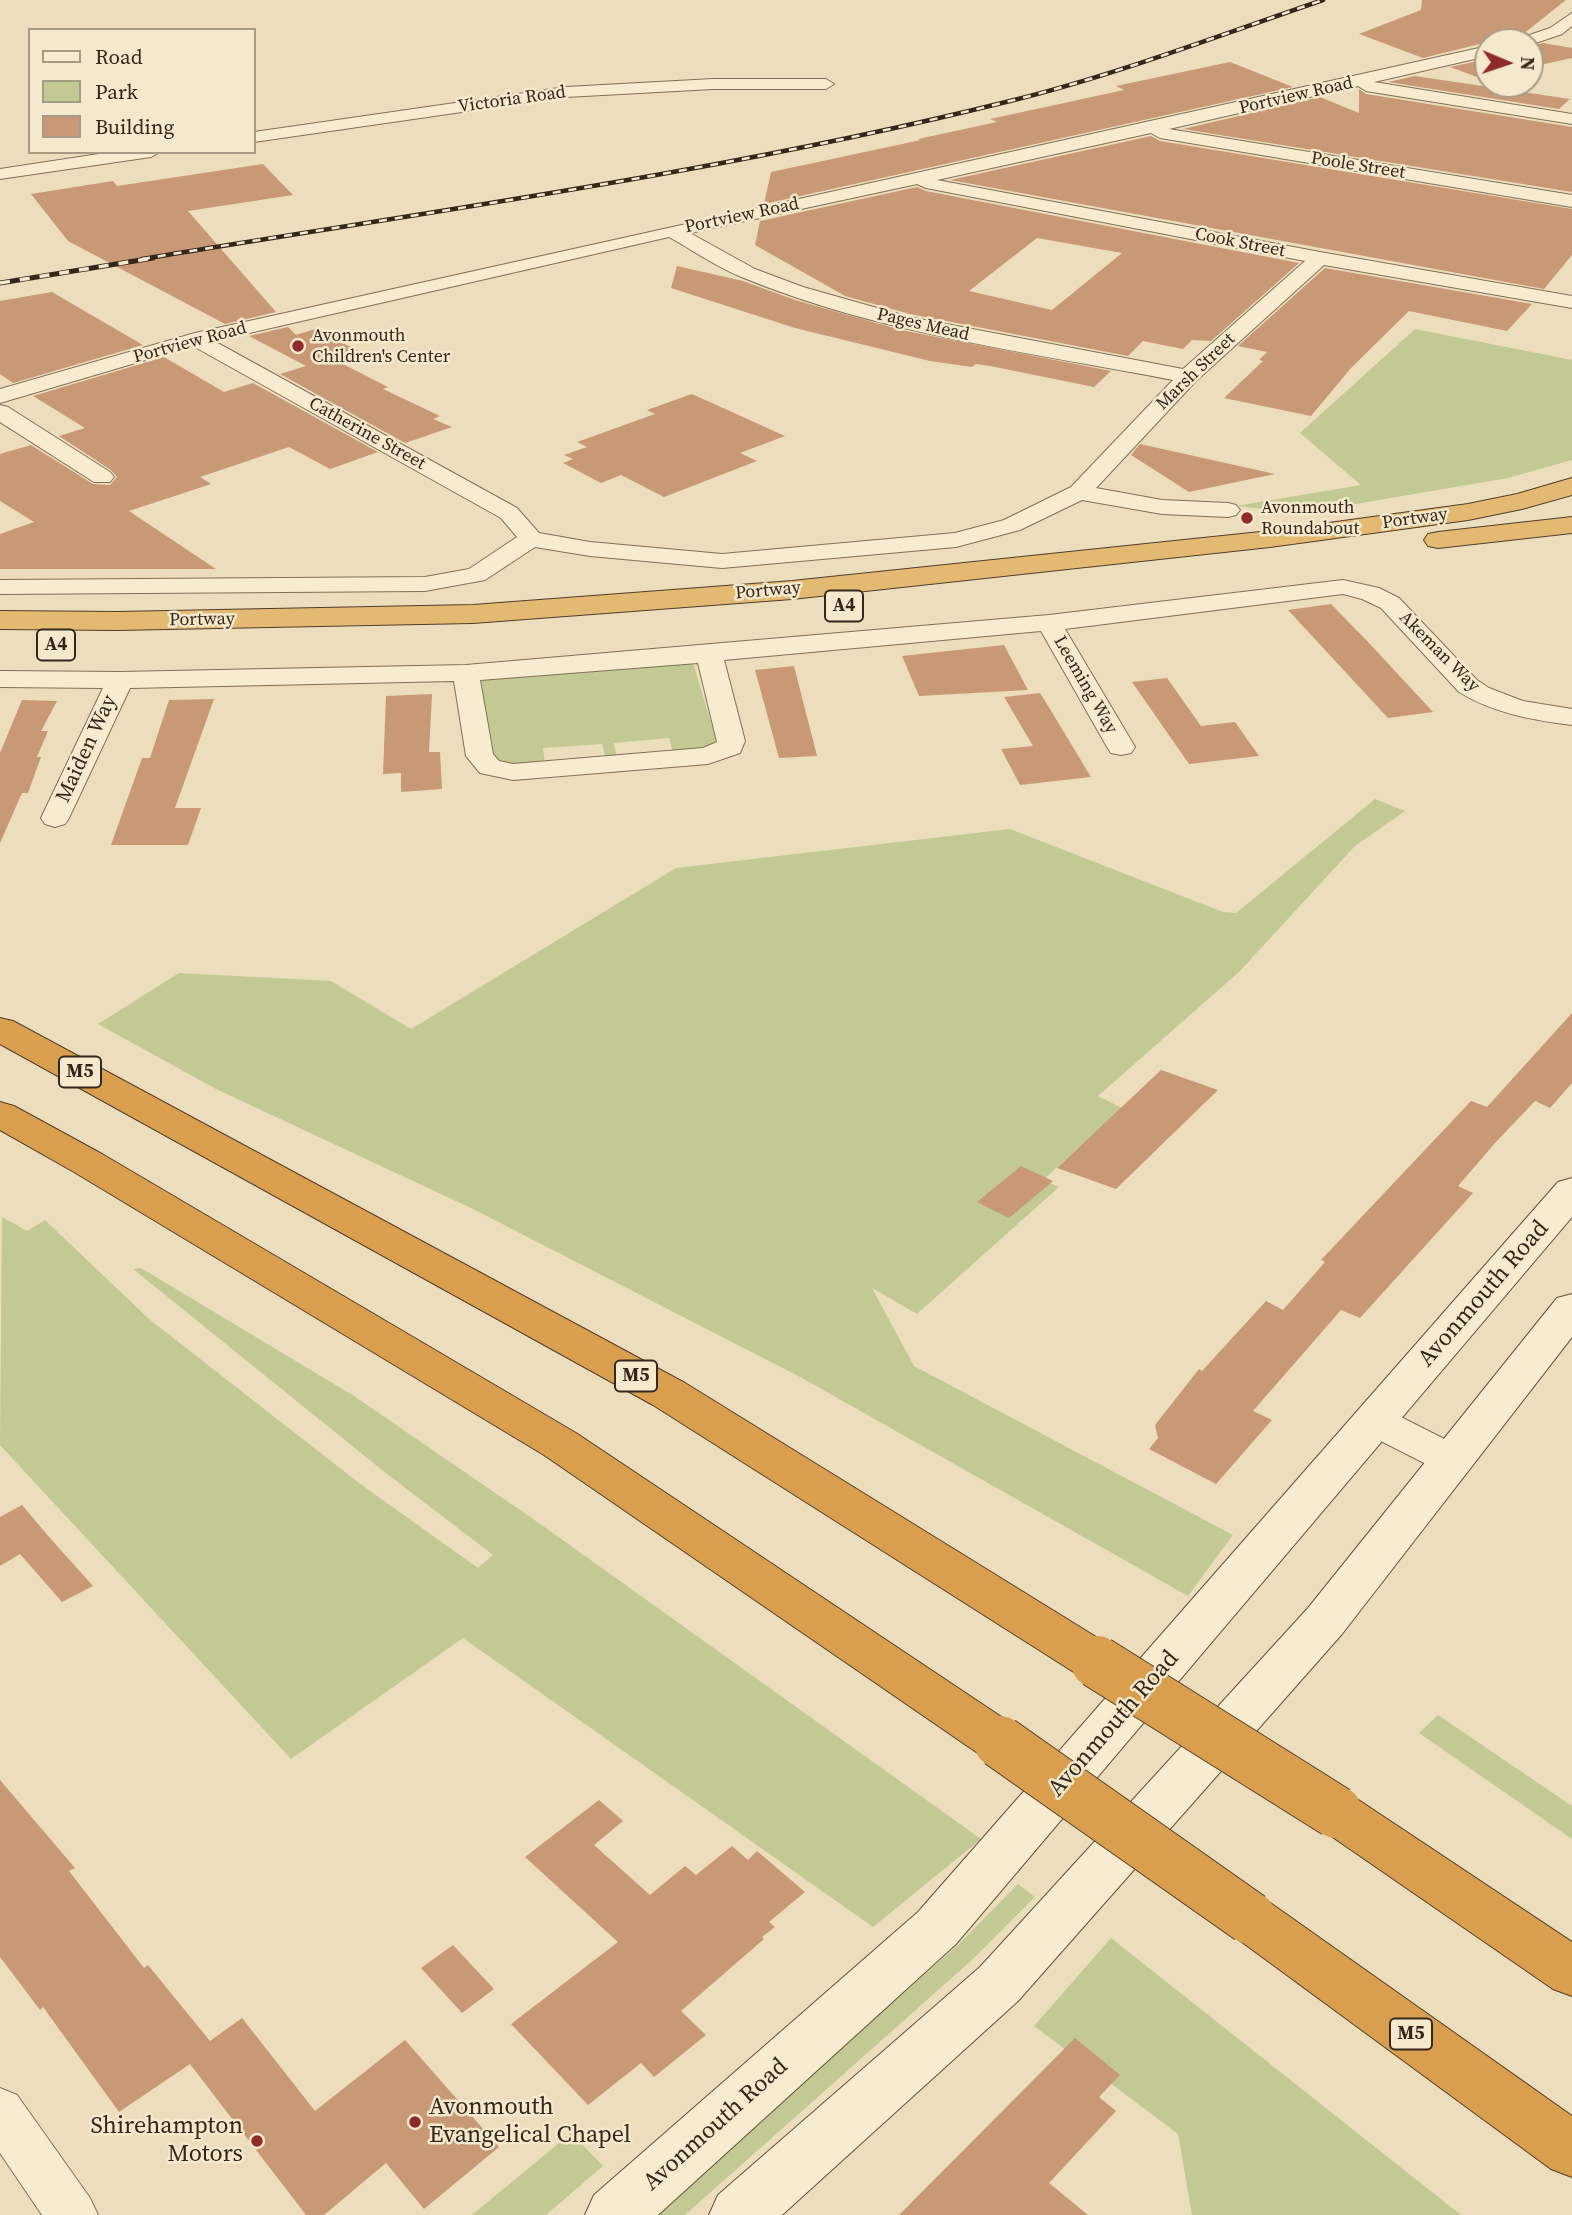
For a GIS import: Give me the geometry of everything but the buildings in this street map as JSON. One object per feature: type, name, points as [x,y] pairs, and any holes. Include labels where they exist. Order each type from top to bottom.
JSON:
[{"type":"highway","name":"Portway","points":[[0,620],[117,621],[473,614],[792,590],[1283,537],[1468,512],[1572,486]]},
{"type":"highway","name":"Portway","points":[[0,645],[310,644],[489,637],[971,594],[1572,525]]},
{"type":"highway","name":"M5","points":[[0,1029],[669,1394],[1336,1812],[1572,1972]]},
{"type":"highway","name":"M5","points":[[0,1114],[88,1163],[560,1444],[1000,1742],[1251,1918],[1572,2150]]},
{"type":"main road","name":"Avonmouth Road","points":[[615,2215],[937,1928],[1572,1191]]},
{"type":"main road","points":[[739,2215],[999,1984],[1325,1621],[1572,1308]]},
{"type":"street","points":[[1544,36],[1556,31],[1572,18]]},
{"type":"street","points":[[1544,37],[1572,42]]},
{"type":"street","name":"Portview Road","points":[[0,396],[195,340],[672,231],[1143,130],[1474,54]]},
{"type":"street","name":"Victoria Road","points":[[256,137],[566,92],[825,80]]},
{"type":"street","points":[[1349,84],[1572,119]]},
{"type":"street","name":"Poole Street","points":[[1143,130],[1572,201]]},
{"type":"street","points":[[0,174],[136,154]]},
{"type":"street","name":"Cook Street","points":[[910,180],[1320,258],[1565,301]]},
{"type":"street","name":"Pages Mead","points":[[672,231],[748,273],[796,291],[906,323],[1188,376]]},
{"type":"street","name":"Marsh Street","points":[[1079,492],[1188,376],[1320,258]]},
{"type":"street","points":[[1565,301],[1572,284]]},
{"type":"street","name":"Catherine Street","points":[[195,340],[509,513],[531,539]]},
{"type":"street","points":[[0,412],[102,477]]},
{"type":"street","points":[[1079,492],[1162,507],[1228,510]]},
{"type":"street","name":"Portway","points":[[0,587],[425,584],[476,575],[531,539],[671,558],[722,561],[782,557],[956,540],[1012,525],[1079,492]]},
{"type":"street","name":"Akeman Way","points":[[1049,623],[1343,587],[1370,593],[1390,603],[1468,686],[1480,694],[1522,710],[1572,717]]},
{"type":"street","points":[[0,679],[120,680],[466,673],[1049,623]]},
{"type":"street","name":"Leeming Way","points":[[1049,623],[1121,747]]},
{"type":"street","points":[[466,673],[480,756],[498,771],[527,771],[708,756],[724,751],[730,747],[731,741],[709,654]]},
{"type":"street","name":"Maiden Way","points":[[55,818],[120,680]]},
{"type":"street","points":[[1375,1421],[1452,1460]]},
{"type":"street","points":[[0,2111],[72,2215]]},
{"type":"green space","points":[[1415,329],[1572,360],[1572,460],[1508,478],[1303,513],[1236,506],[1361,485],[1300,433]]},
{"type":"green space","points":[[693,663],[716,739],[711,748],[673,753],[669,738],[614,743],[617,758],[606,759],[602,744],[543,748],[545,764],[505,766],[491,757],[481,680]]},
{"type":"green space","points":[[1375,799],[1405,811],[1355,846],[1239,972],[1098,1096],[1122,1108],[1043,1180],[1059,1187],[917,1314],[872,1288],[914,1366],[1233,1535],[1188,1596],[802,1378],[473,1209],[216,1089],[98,1024],[179,973],[331,981],[411,1029],[676,868],[1010,829],[1223,912],[1236,913]]},
{"type":"green space","points":[[2,1217],[27,1231],[45,1220],[149,1319],[359,1483],[478,1568],[493,1555],[382,1470],[133,1269],[141,1268],[354,1396],[536,1521],[981,1839],[873,1927],[463,1638],[291,1759],[0,1445]]},
{"type":"green space","points":[[1438,1715],[1572,1806],[1572,1839],[1419,1733]]},
{"type":"green space","points":[[1018,1884],[1035,1897],[972,1960],[685,2215],[651,2215],[957,1946]]},
{"type":"green space","points":[[1111,1938],[1461,2215],[1192,2215],[1178,2134],[1034,2026]]},
{"type":"green space","points":[[571,2133],[603,2166],[546,2215],[472,2215]]},
{"type":"railway","points":[[142,259],[687,170],[903,126],[1050,91],[1168,54],[1323,0]]},
{"type":"railway","points":[[0,283],[153,258]]},
{"type":"place","name":"Avonmouth Children's Center","points":[[298,346]]},
{"type":"place","name":"Avonmouth Roundabout","points":[[1247,518]]},
{"type":"place","name":"Avonmouth Evangelical Chapel","points":[[415,2122]]},
{"type":"place","name":"Shirehampton Motors","points":[[257,2141]]}]
